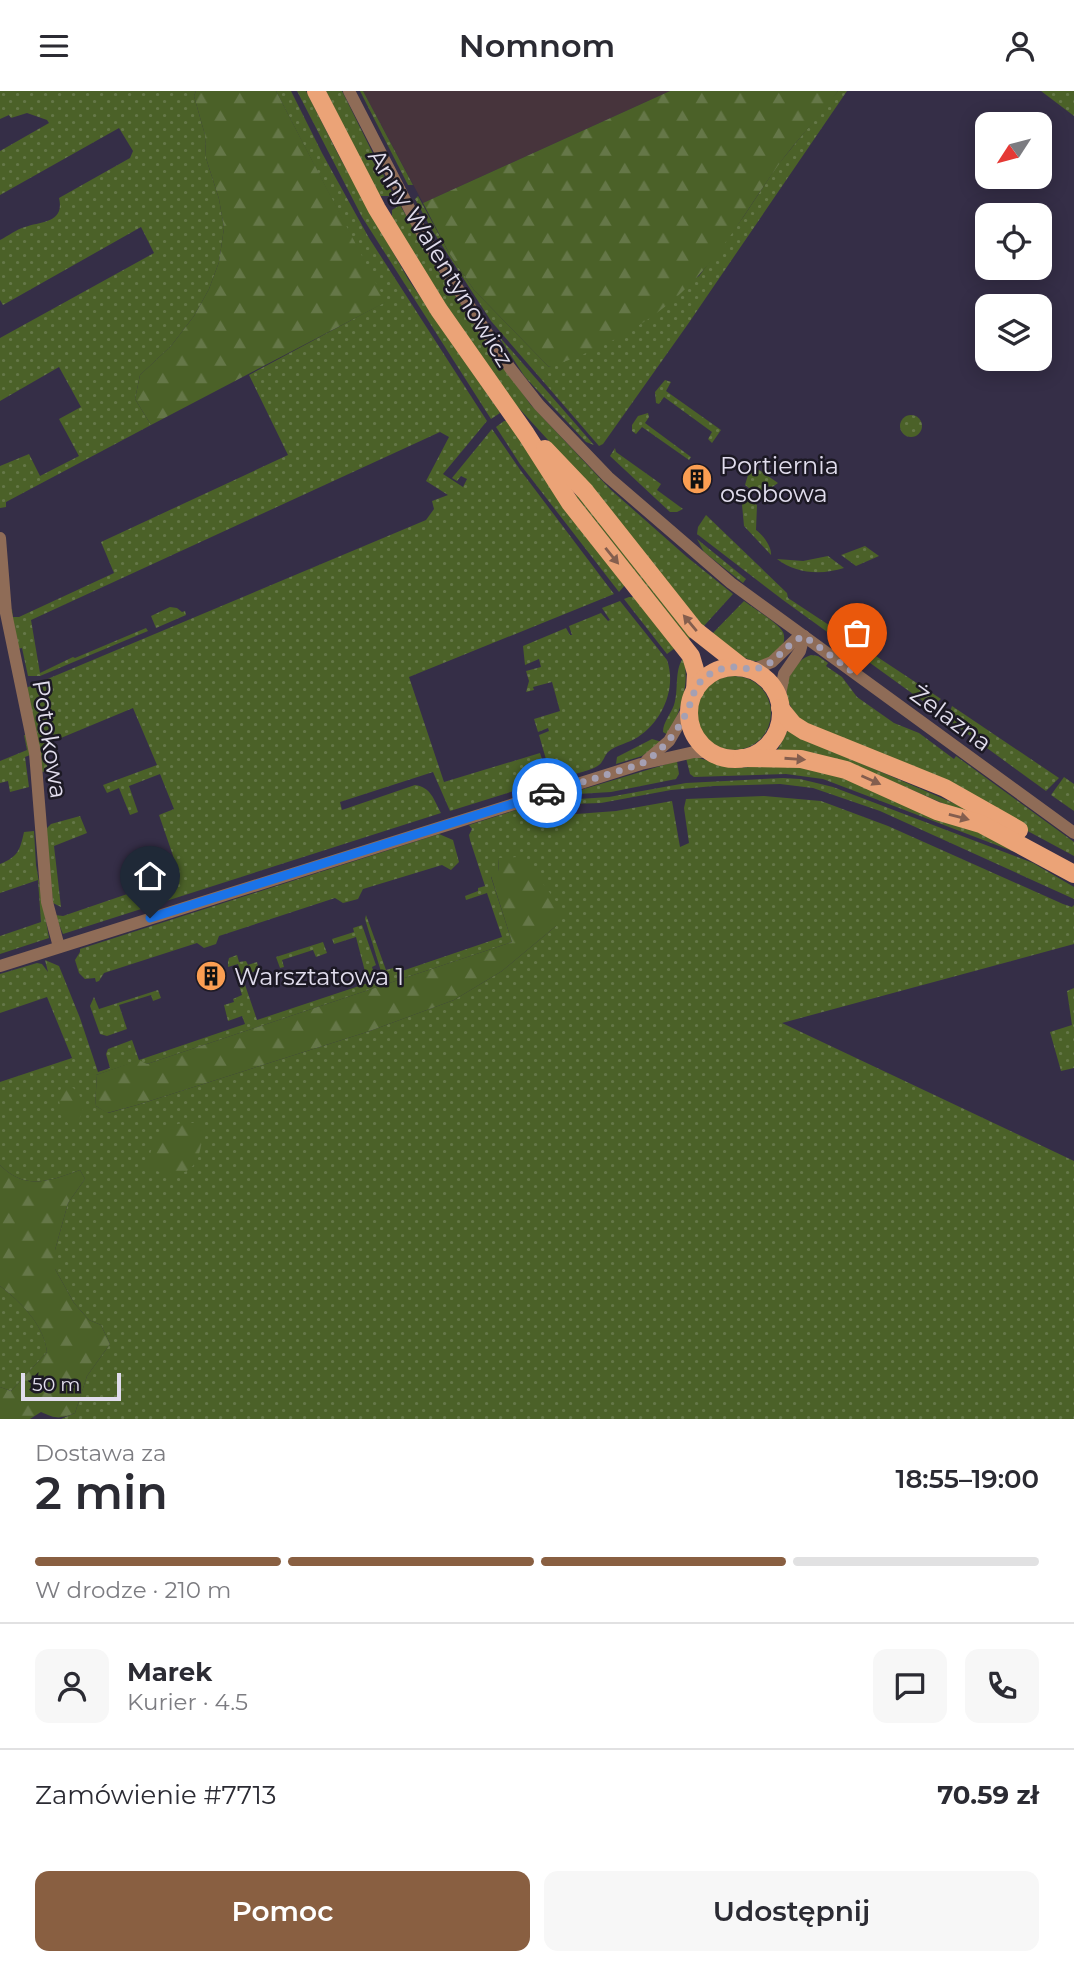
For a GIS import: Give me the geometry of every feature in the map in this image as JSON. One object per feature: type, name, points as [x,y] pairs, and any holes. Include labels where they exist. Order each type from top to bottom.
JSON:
[{"type":"main road","name":"Anny Walentynowicz","points":[[316,91],[400,248],[449,325],[565,496],[688,652],[696,673],[692,698]]},
{"type":"main road","name":"Anny Walentynowicz","points":[[509,410],[585,491],[695,630],[747,669]]},
{"type":"main road","points":[[1074,861],[945,788],[804,731],[790,721],[769,682],[747,669],[717,670],[702,681],[692,698],[689,717],[695,735],[712,752],[724,757],[801,759],[846,770],[928,807],[981,824],[1074,874]]},
{"type":"main road","points":[[743,758],[757,753],[769,743],[779,723],[779,704]]},
{"type":"street","name":"Żelazna","points":[[349,91],[425,239],[521,384],[608,477],[722,576],[1074,833]]},
{"type":"street","name":"Potokowa","points":[[0,538],[3,593],[35,753],[46,894],[58,947]]},
{"type":"street","points":[[747,669],[772,662],[804,636]]},
{"type":"street","points":[[779,704],[784,674],[800,651],[804,636]]},
{"type":"street","points":[[641,764],[669,741],[692,698]]},
{"type":"street","points":[[0,966],[641,764],[694,752],[712,752]]},
{"type":"shaded area","points":[[363,91],[670,91],[423,203]]},
{"type":"green space","points":[[0,91],[196,91],[194,96],[205,135],[206,158],[219,199],[224,228],[219,262],[209,289],[194,316],[171,346],[140,375],[135,399],[151,425],[6,502],[6,507],[0,508],[0,466],[29,454],[40,476],[79,456],[59,419],[81,407],[59,367],[0,401],[0,338],[154,253],[141,227],[3,305],[0,300],[0,240],[22,228],[55,217],[60,206],[59,198],[130,158],[133,151],[119,128],[0,195],[0,151],[49,123],[27,113],[0,119]]},
{"type":"green space","points":[[196,91],[276,91],[386,302],[151,425],[135,399],[140,375],[171,346],[194,316],[209,289],[219,262],[224,228],[219,199],[206,158],[205,135],[194,96]]},
{"type":"green space","points":[[276,91],[291,91],[369,238],[487,421],[443,474],[463,487],[467,479],[461,476],[457,481],[452,478],[492,429],[614,594],[409,677],[444,782],[540,753],[549,780],[450,811],[433,772],[340,802],[342,810],[415,785],[428,791],[441,813],[63,934],[55,915],[63,916],[180,876],[159,815],[174,809],[160,774],[129,786],[138,812],[130,815],[119,788],[107,793],[103,785],[157,765],[133,708],[44,745],[48,771],[41,772],[26,688],[426,520],[434,509],[432,501],[448,495],[426,481],[449,437],[440,432],[31,620],[40,673],[146,628],[148,631],[40,676],[28,676],[22,648],[17,649],[10,610],[12,609],[13,617],[19,617],[114,573],[101,542],[288,455],[249,375],[385,302]]},
{"type":"green space","points":[[297,91],[306,91],[408,279],[499,411],[500,413],[491,419],[362,217]]},
{"type":"green space","points":[[326,91],[342,91],[392,192],[389,196],[377,193]]},
{"type":"green space","points":[[360,91],[363,91],[413,185],[408,185]]},
{"type":"green space","points":[[670,91],[838,91],[784,157],[720,250],[682,292],[648,319],[610,342],[549,367],[474,290],[449,253],[423,203]]},
{"type":"green space","points":[[838,91],[847,91],[688,324],[599,446],[491,321],[415,199],[418,196],[449,253],[474,290],[549,367],[699,276],[777,166]]},
{"type":"green space","points":[[1041,91],[1074,91],[1074,116]]},
{"type":"green space","points":[[400,205],[438,271],[530,404],[611,490],[733,594],[703,627],[591,487],[516,405],[449,312],[392,217],[392,210]]},
{"type":"green space","points":[[497,334],[594,445],[586,442],[525,377]]},
{"type":"green space","points":[[665,380],[671,382],[666,391],[721,430],[712,443],[708,439],[712,432],[664,397],[659,404],[656,403],[655,392]]},
{"type":"green space","points":[[648,413],[649,417],[645,423],[691,457],[689,460],[642,427],[636,434],[632,431],[632,425],[638,416]]},
{"type":"green space","points":[[911,415],[919,418],[922,426],[919,434],[911,437],[903,434],[900,426],[903,418]]},
{"type":"green space","points":[[507,421],[625,585],[619,592],[520,464],[496,427]]},
{"type":"green space","points":[[615,448],[616,452],[661,484],[657,490],[683,509],[670,512],[610,456]]},
{"type":"green space","points":[[755,467],[778,483],[762,498],[745,485],[748,475]]},
{"type":"green space","points":[[577,494],[691,637],[688,640],[575,495]]},
{"type":"green space","points":[[741,494],[757,505],[756,530],[766,541],[771,555],[744,526]]},
{"type":"green space","points":[[706,515],[787,593],[788,598],[941,699],[931,707],[697,534]]},
{"type":"green space","points":[[697,539],[746,579],[743,583],[704,552]]},
{"type":"green space","points":[[865,546],[879,556],[856,566],[841,555]]},
{"type":"green space","points":[[828,556],[844,568],[809,572],[792,568],[777,559],[803,561]]},
{"type":"green space","points":[[635,597],[675,648],[667,654],[624,599]]},
{"type":"green space","points":[[620,601],[667,660],[670,671],[669,693],[660,713],[647,731],[611,750],[599,765],[552,780],[539,735],[549,731],[548,728],[538,732],[534,719],[560,711],[552,682],[533,687],[534,690],[526,692],[529,681],[526,671],[541,667],[539,659],[525,665],[523,646],[566,628],[572,635],[569,626],[601,613],[608,621],[610,620],[602,608]]},
{"type":"green space","points":[[744,601],[783,632],[783,645],[770,659],[753,661],[711,635]]},
{"type":"green space","points":[[170,607],[185,611],[186,615],[156,628],[151,616]]},
{"type":"green space","points":[[811,655],[828,663],[826,666],[842,677],[857,697],[894,723],[919,733],[954,759],[956,756],[1074,842],[1074,856],[996,814],[804,723],[790,705],[786,691],[789,676],[797,664]]},
{"type":"green space","points":[[683,658],[685,687],[677,717],[668,735],[663,732],[663,728],[674,705],[678,669]]},
{"type":"green space","points":[[734,676],[748,679],[760,687],[768,699],[771,713],[768,727],[760,739],[748,747],[734,750],[720,747],[708,739],[700,727],[697,713],[700,699],[708,687],[720,679]]},
{"type":"green space","points":[[952,706],[1059,778],[1046,791],[947,719]]},
{"type":"green space","points":[[788,730],[979,814],[977,818],[861,768],[777,751]]},
{"type":"green space","points":[[24,735],[27,735],[30,755],[25,757],[29,787],[10,792],[8,781],[0,783],[0,761],[27,750]]},
{"type":"green space","points":[[652,739],[662,742],[642,756],[616,764],[617,757]]},
{"type":"green space","points":[[686,758],[699,758],[732,768],[790,765],[847,778],[980,828],[1028,857],[823,779],[786,774],[694,777],[690,774]]},
{"type":"green space","points":[[677,761],[679,774],[676,779],[611,792],[574,792]]},
{"type":"green space","points":[[1064,777],[1074,784],[1074,811],[1051,795]]},
{"type":"green space","points":[[783,778],[833,787],[1033,863],[1074,887],[1074,899],[880,811],[813,788],[780,784],[714,786],[671,790],[601,803],[571,804],[564,802],[560,796],[579,799],[609,797],[686,783]]},
{"type":"green space","points":[[764,796],[821,801],[888,826],[1063,904],[1072,907],[1074,905],[1074,944],[782,1023],[1074,1161],[1074,1419],[61,1419],[75,1413],[87,1376],[110,1344],[101,1325],[89,1320],[74,1303],[55,1269],[55,1250],[68,1203],[85,1179],[80,1170],[58,1178],[29,1181],[19,1178],[0,1165],[0,1082],[72,1058],[47,997],[0,1013],[0,974],[37,963],[42,964],[48,972],[45,960],[59,966],[98,1072],[110,1068],[106,1054],[108,1049],[132,1040],[139,1060],[245,1024],[242,1016],[228,1021],[224,1005],[234,1002],[233,999],[242,995],[235,972],[240,971],[238,964],[228,967],[229,958],[237,955],[239,962],[246,961],[248,965],[257,962],[259,970],[242,976],[257,1020],[368,983],[356,937],[334,944],[332,939],[354,932],[353,928],[362,925],[376,965],[372,967],[376,980],[383,978],[366,915],[386,970],[397,967],[399,972],[502,937],[487,893],[466,900],[465,896],[485,886],[470,840],[472,829],[469,825],[544,801],[563,815],[616,811],[672,801],[680,847],[689,843],[684,808],[686,799]],"holes":[[[498,858],[556,926],[502,971],[454,1000],[367,1032],[137,1105],[108,1113],[96,1106],[96,1075],[138,1061],[147,1064],[512,942],[491,877],[499,872]]]},
{"type":"green space","points":[[80,816],[87,833],[54,846],[61,907],[53,903],[46,829],[51,824]]},
{"type":"green space","points":[[34,831],[36,865],[49,938],[0,954],[0,936],[41,922],[38,880],[0,893],[0,864],[11,859],[17,852],[24,832]]},
{"type":"green space","points":[[439,834],[453,840],[459,862],[451,870],[442,865],[363,889],[358,899],[343,903],[335,898],[219,936],[216,944],[204,948],[197,943],[104,973],[96,982],[95,978],[85,979],[79,973],[75,960],[80,949]]},
{"type":"green space","points":[[518,857],[536,874],[563,911],[556,926],[502,971],[454,1000],[367,1032],[137,1105],[107,1113],[96,1106],[96,1075],[139,1060],[147,1064],[512,942],[491,876],[499,871],[498,858]]},
{"type":"green space","points":[[323,942],[327,953],[316,957],[313,950],[282,960],[284,967],[280,968],[276,957]]},
{"type":"green space","points":[[1074,988],[1074,1068],[1061,1071],[1050,1032],[1072,1025],[1067,991]]},
{"type":"green space","points":[[158,990],[161,998],[153,1001],[151,995],[119,1005],[127,1029],[107,1036],[100,1034],[90,1006],[94,997],[99,1009]]},
{"type":"green space","points":[[64,1083],[77,1091],[82,1103],[80,1116],[70,1127],[61,1112],[58,1094]]},
{"type":"green space","points":[[182,1123],[195,1123],[202,1130],[195,1163],[182,1173],[173,1174],[149,1168],[151,1152],[157,1139],[167,1129]]},
{"type":"green space","points":[[0,1165],[19,1178],[29,1181],[58,1178],[80,1170],[85,1179],[68,1203],[55,1250],[55,1269],[74,1303],[89,1320],[101,1325],[110,1344],[87,1376],[75,1413],[65,1416],[54,1417],[41,1412],[30,1419],[0,1419],[0,1387],[11,1391],[47,1352],[36,1323],[16,1299],[0,1286]]},
{"type":"green space","points":[[0,1286],[16,1299],[36,1323],[47,1352],[11,1391],[0,1387]]},
{"type":"way so far","points":[[547,793],[641,764],[669,741],[698,685],[706,676],[723,668],[742,667],[752,670],[767,665],[804,636],[857,675]]},
{"type":"place","name":"Portiernia osobowa","points":[[697,479]]},
{"type":"place","name":"Warsztatowa 1","points":[[211,976]]},
{"type":"route","points":[[150,918],[547,793]]}]
